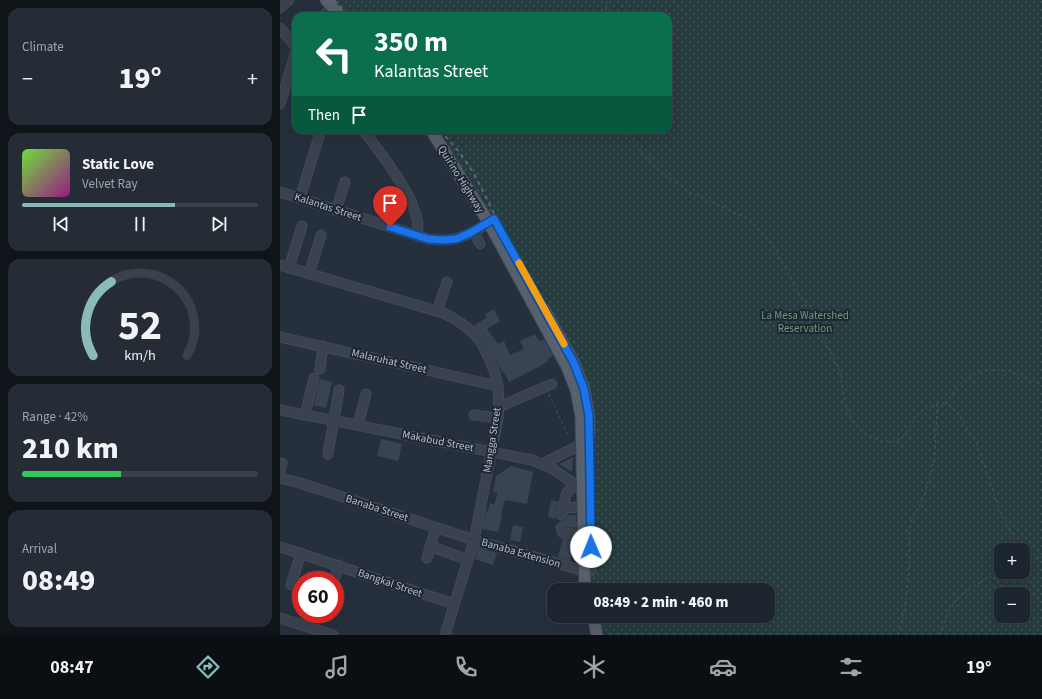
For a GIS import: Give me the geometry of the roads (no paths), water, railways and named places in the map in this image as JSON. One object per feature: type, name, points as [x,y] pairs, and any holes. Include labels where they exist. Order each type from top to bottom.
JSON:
[{"type":"main road","points":[[331,2],[337,12]]},
{"type":"main road","points":[[331,2],[344,12]]},
{"type":"main road","name":"Quirino Highway","points":[[435,134],[491,221],[568,367],[576,390],[581,416],[583,489],[587,506],[588,571],[590,583]]},
{"type":"main road","name":"Quirino Highway","points":[[442,134],[574,363],[584,389],[589,416],[583,489]]},
{"type":"main road","name":"Quirino Highway","points":[[586,583],[588,571]]},
{"type":"main road","points":[[587,623],[590,635]]},
{"type":"main road","points":[[594,623],[597,635]]},
{"type":"street","points":[[280,8],[289,0]]},
{"type":"street","points":[[326,12],[331,2]]},
{"type":"street","points":[[280,28],[292,42]]},
{"type":"street","points":[[280,104],[292,64]]},
{"type":"street","points":[[300,198],[320,134]]},
{"type":"street","points":[[366,134],[389,164],[404,188],[417,218],[418,226],[416,235]]},
{"type":"street","points":[[336,210],[345,182]]},
{"type":"street","name":"Kalantas Street","points":[[280,192],[428,239],[456,239],[491,221]]},
{"type":"street","points":[[289,268],[302,226]]},
{"type":"street","points":[[474,231],[480,244]]},
{"type":"street","points":[[309,274],[322,235]]},
{"type":"street","name":"Mangga Street","points":[[280,265],[443,313],[461,322],[477,336],[488,354],[498,386],[498,418],[474,540],[445,635]]},
{"type":"street","points":[[437,311],[447,282]]},
{"type":"street","name":"Malaruhat Street","points":[[280,337],[498,386]]},
{"type":"street","points":[[320,369],[323,346]]},
{"type":"street","points":[[305,415],[314,378]]},
{"type":"street","points":[[499,407],[549,386]]},
{"type":"street","points":[[328,454],[339,390]]},
{"type":"street","points":[[358,425],[366,394]]},
{"type":"street","name":"Makabud Street","points":[[280,410],[532,460],[561,474],[583,489]]},
{"type":"street","points":[[474,415],[498,418]]},
{"type":"street","points":[[542,464],[582,441]]},
{"type":"street","name":"Banaba Street","points":[[280,478],[297,482],[474,540]]},
{"type":"street","points":[[583,489],[566,494],[562,513],[566,508],[587,506]]},
{"type":"street","points":[[427,558],[436,528]]},
{"type":"street","points":[[561,528],[563,533],[587,536]]},
{"type":"street","name":"Banaba Extension","points":[[474,540],[588,571]]},
{"type":"street","points":[[430,546],[468,560]]},
{"type":"street","name":"Bangkal Street","points":[[280,547],[454,604]]},
{"type":"street","points":[[291,585],[301,553]]},
{"type":"street","points":[[337,571],[339,566]]},
{"type":"street","points":[[280,618],[333,635]]},
{"type":"railway","points":[[334,0],[344,12]]},
{"type":"railway","points":[[443,134],[460,153],[473,172],[486,197],[557,345],[573,385],[580,413],[583,444],[586,583]]},
{"type":"railway","points":[[595,623],[599,635]]},
{"type":"park label","name":"La Mesa Watershed Reservation","points":[[805,321]]}]
